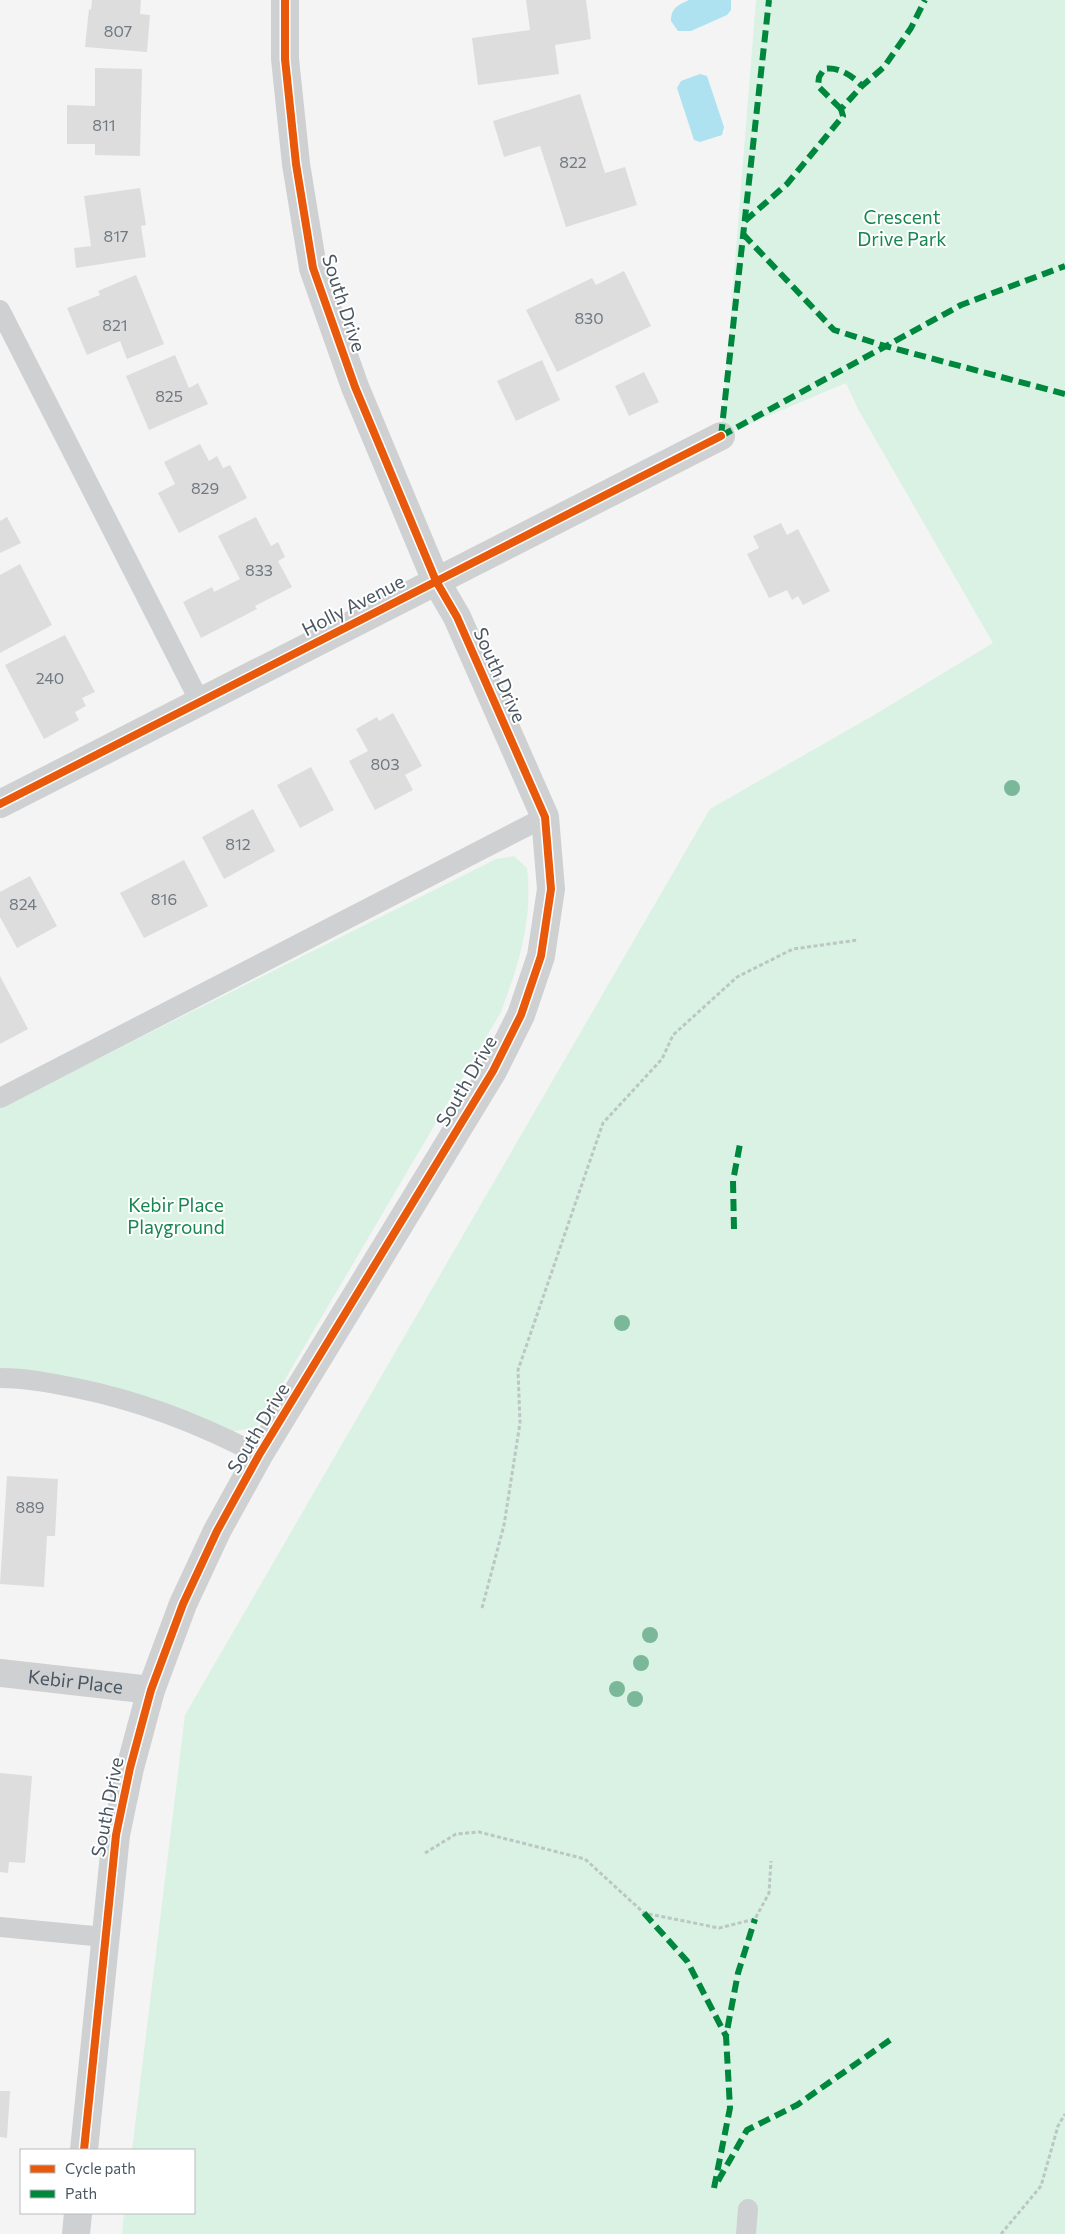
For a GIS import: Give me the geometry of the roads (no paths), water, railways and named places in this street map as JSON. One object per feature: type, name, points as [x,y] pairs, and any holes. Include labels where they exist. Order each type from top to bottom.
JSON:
[{"type":"street","name":"South Drive","points":[[84,2149],[104,1937],[116,1835],[130,1768],[151,1690],[183,1604],[209,1547],[259,1455],[493,1072],[522,1015],[541,956],[551,889],[545,817],[456,617],[436,581],[355,387],[313,268],[296,164],[287,78],[285,0]]},
{"type":"street","name":"Holly Avenue","points":[[0,804],[721,436]]},
{"type":"street","name":"Kebir Place","points":[[0,1673],[151,1690]]},
{"type":"street","points":[[76,2234],[78,2214]]},
{"type":"lane","points":[[0,310],[200,702]]},
{"type":"lane","points":[[0,1098],[545,817]]},
{"type":"lane","points":[[0,1378],[18,1378],[61,1385],[144,1405],[219,1434],[259,1455]]},
{"type":"lane","points":[[0,1927],[104,1937]]},
{"type":"lane","points":[[746,2234],[748,2209]]},
{"type":"water","points":[[689,0],[731,0],[731,10],[727,15],[691,31],[678,31],[671,21],[672,13],[678,5]]},
{"type":"water","points":[[700,74],[707,76],[724,127],[722,135],[700,142],[694,140],[677,88],[681,81]]},
{"type":"park label","name":"Crescent Drive Park","points":[[902,228]]},
{"type":"park label","name":"Kebir Place Playground","points":[[176,1216]]}]
